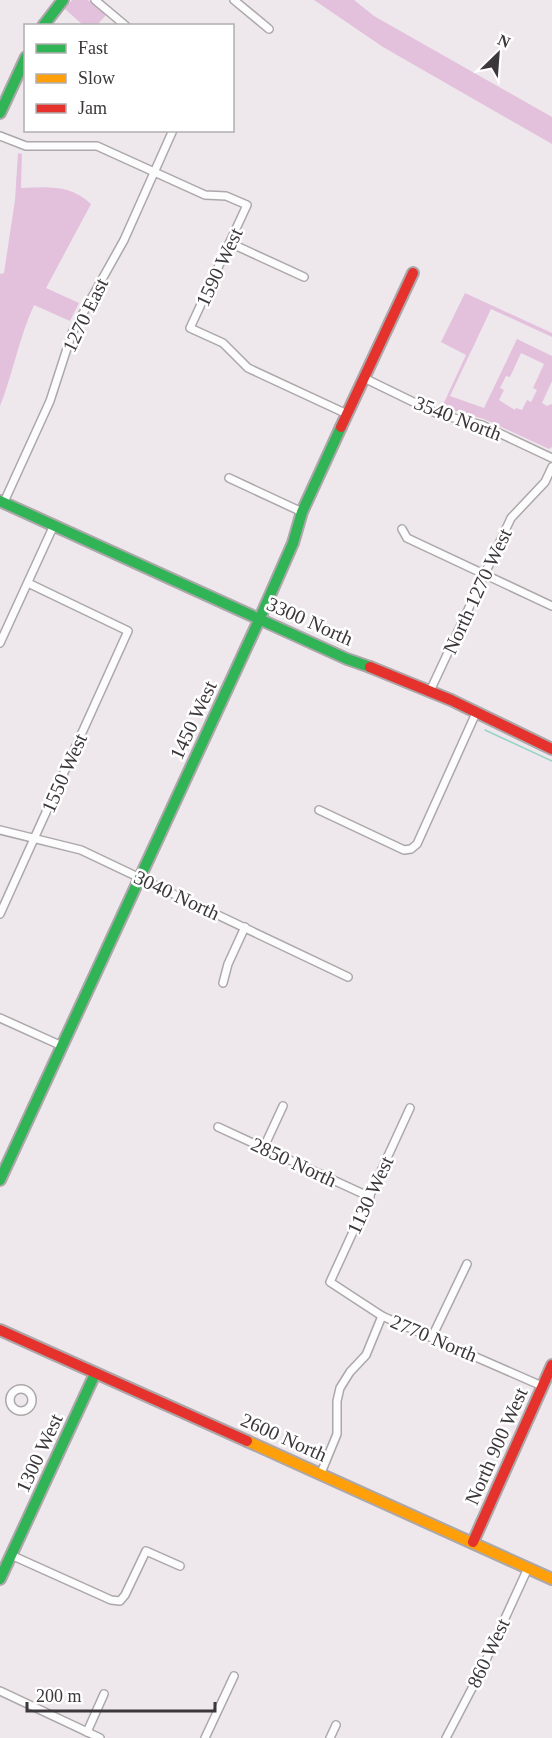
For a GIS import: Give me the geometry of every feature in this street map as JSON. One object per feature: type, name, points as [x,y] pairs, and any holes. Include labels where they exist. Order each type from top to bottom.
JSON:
[{"type":"street","points":[[45,24],[63,0]]},
{"type":"street","points":[[96,0],[124,24]]},
{"type":"street","points":[[234,0],[269,29]]},
{"type":"street","points":[[0,113],[24,61]]},
{"type":"street","name":"1270 East","points":[[2,502],[50,400],[76,325],[124,240],[172,132]]},
{"type":"street","points":[[0,136],[26,146],[97,146],[155,171]]},
{"type":"street","name":"1590 West","points":[[155,171],[205,195],[226,196],[247,205],[190,328],[223,343],[248,368],[347,414]]},
{"type":"street","points":[[230,243],[304,277]]},
{"type":"street","name":"1450 West","points":[[0,1180],[3,1167],[141,878],[260,618],[293,543],[302,512],[413,273]]},
{"type":"street","name":"3540 North","points":[[364,378],[438,414],[482,425],[552,458]]},
{"type":"street","name":"North 1270 West","points":[[430,691],[511,518],[545,482],[552,467]]},
{"type":"street","points":[[229,478],[302,512]]},
{"type":"street","name":"3300 North","points":[[2,502],[347,659],[381,669],[430,691],[552,749]]},
{"type":"street","points":[[0,643],[28,583],[49,523]]},
{"type":"street","points":[[402,529],[407,538],[552,606]]},
{"type":"street","name":"1550 West","points":[[0,914],[128,631],[28,583]]},
{"type":"street","points":[[319,810],[404,849],[411,849],[417,844],[476,713]]},
{"type":"street","name":"3040 North","points":[[0,830],[81,850],[348,976]]},
{"type":"street","points":[[223,984],[228,964],[245,927]]},
{"type":"street","points":[[0,1018],[62,1046]]},
{"type":"street","points":[[264,1147],[283,1106]]},
{"type":"street","name":"1130 West","points":[[330,1282],[410,1108]]},
{"type":"street","name":"2850 North","points":[[218,1127],[370,1197]]},
{"type":"street","points":[[432,1337],[467,1264]]},
{"type":"street","name":"2770 North","points":[[330,1282],[342,1293],[382,1316],[542,1386]]},
{"type":"street","points":[[321,1473],[337,1434],[337,1401],[340,1388],[350,1372],[366,1355],[382,1316]]},
{"type":"street","name":"2600 North","points":[[0,1330],[552,1579]]},
{"type":"street","name":"North 900 West","points":[[473,1542],[552,1365]]},
{"type":"street","name":"1300 West","points":[[0,1579],[95,1374]]},
{"type":"street","points":[[0,1396],[10,1398]]},
{"type":"street","points":[[11,1555],[111,1600],[120,1600],[146,1551],[180,1566]]},
{"type":"street","name":"860 West","points":[[446,1738],[480,1673],[528,1568]]},
{"type":"street","points":[[205,1738],[234,1676]]},
{"type":"street","points":[[0,1691],[100,1738]]},
{"type":"street","points":[[87,1732],[104,1694]]},
{"type":"street","points":[[330,1738],[336,1725]]},
{"type":"shaded area","points":[[72,0],[88,0],[106,15],[98,24],[82,24],[65,9]]},
{"type":"shaded area","points":[[314,0],[354,0],[374,16],[552,117],[552,144],[383,47]]},
{"type":"shaded area","points":[[18,153],[22,154],[21,188],[58,188],[75,193],[91,204],[46,288],[79,303],[70,321],[34,305],[0,406],[0,274],[4,273],[15,200]]},
{"type":"shaded area","points":[[465,293],[552,333],[552,337],[491,309],[450,396],[484,408],[517,339],[552,356],[552,381],[542,403],[547,406],[552,404],[552,447],[549,449],[484,419],[442,407],[466,355],[441,342]],"holes":[[[521,353],[544,364],[533,388],[537,390],[531,402],[527,400],[522,410],[516,408],[515,410],[499,400],[504,390],[500,388],[506,376],[510,377]]]},
{"type":"waterway","points":[[485,730],[552,761]]},
{"type":"traffic: fast","points":[[45,24],[63,0]]},
{"type":"traffic: fast","points":[[0,113],[24,61]]},
{"type":"traffic: fast","points":[[0,1180],[260,618],[293,543],[302,512],[341,427]]},
{"type":"traffic: fast","points":[[0,501],[347,659],[370,667]]},
{"type":"traffic: fast","points":[[0,1579],[95,1374]]},
{"type":"traffic: slow","points":[[247,1441],[552,1579]]},
{"type":"traffic: jam","points":[[341,427],[413,273]]},
{"type":"traffic: jam","points":[[370,667],[451,700],[552,749]]},
{"type":"traffic: jam","points":[[0,1330],[247,1441]]},
{"type":"traffic: jam","points":[[473,1542],[552,1365]]}]
